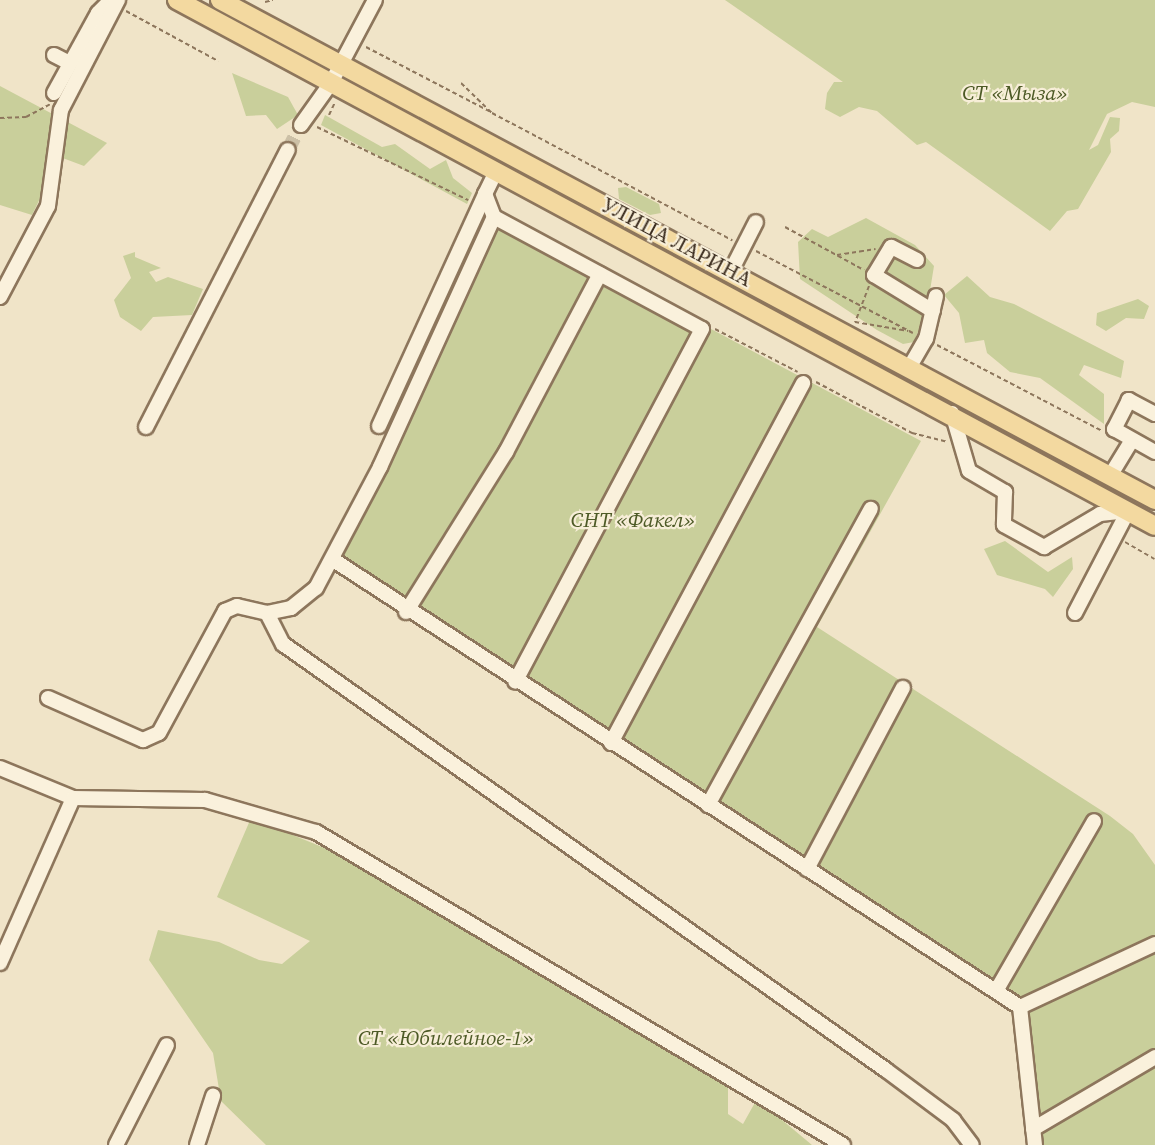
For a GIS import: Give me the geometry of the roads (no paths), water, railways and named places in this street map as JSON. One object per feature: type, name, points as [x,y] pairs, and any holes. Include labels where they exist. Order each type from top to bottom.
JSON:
[{"type":"main road","name":"УЛИЦА ЛАРИНА","points":[[177,0],[334,90],[496,171],[952,413],[1155,526]]},
{"type":"main road","name":"УЛИЦА ЛАРИНА","points":[[219,0],[1155,500]]},
{"type":"street","points":[[300,126],[334,90],[341,65],[375,0]]},
{"type":"street","points":[[54,93],[98,13],[116,2]]},
{"type":"street","points":[[0,297],[48,206],[61,110],[116,2]]},
{"type":"street","points":[[54,55],[70,63]]},
{"type":"street","points":[[146,427],[288,150]]},
{"type":"street","points":[[379,426],[496,171]]},
{"type":"street","points":[[485,194],[494,217],[702,329],[515,682]]},
{"type":"street","points":[[48,698],[142,740],[159,733],[225,611],[237,606],[267,613],[291,608],[316,588],[332,560],[494,217]]},
{"type":"street","points":[[730,273],[756,222]]},
{"type":"street","points":[[916,260],[891,247],[874,275],[933,311]]},
{"type":"street","points":[[406,612],[506,452],[600,274]]},
{"type":"street","points":[[909,368],[926,339],[936,296]]},
{"type":"street","points":[[611,743],[803,383]]},
{"type":"street","points":[[1155,414],[1129,400],[1114,429],[1130,443],[1155,452]]},
{"type":"street","points":[[952,413],[969,471],[1005,492],[1004,525],[1044,547],[1100,514],[1128,511]]},
{"type":"street","points":[[1110,476],[1130,443]]},
{"type":"street","points":[[708,806],[871,509]]},
{"type":"street","points":[[1075,613],[1128,511]]},
{"type":"street","points":[[332,560],[406,612],[1020,1007]]},
{"type":"street","points":[[267,613],[283,644],[886,1070],[953,1120],[972,1145]]},
{"type":"street","points":[[807,869],[903,688]]},
{"type":"street","points":[[0,768],[73,798],[205,800],[316,832],[843,1145]]},
{"type":"street","points":[[0,963],[73,798]]},
{"type":"street","points":[[996,991],[1094,821]]},
{"type":"street","points":[[1020,1007],[1155,944]]},
{"type":"street","points":[[1020,1007],[1035,1145]]},
{"type":"street","points":[[116,1145],[167,1045]]},
{"type":"street","points":[[1033,1129],[1155,1057]]},
{"type":"street","points":[[197,1145],[213,1096]]},
{"type":"tunnel","points":[[288,150],[301,125]]},
{"type":"park label","name":"СТ «Мыза»","points":[[1015,93]]},
{"type":"park label","name":"СНТ «Факел»","points":[[633,520]]},
{"type":"park label","name":"СТ «Юбилейное-1»","points":[[446,1038]]}]
